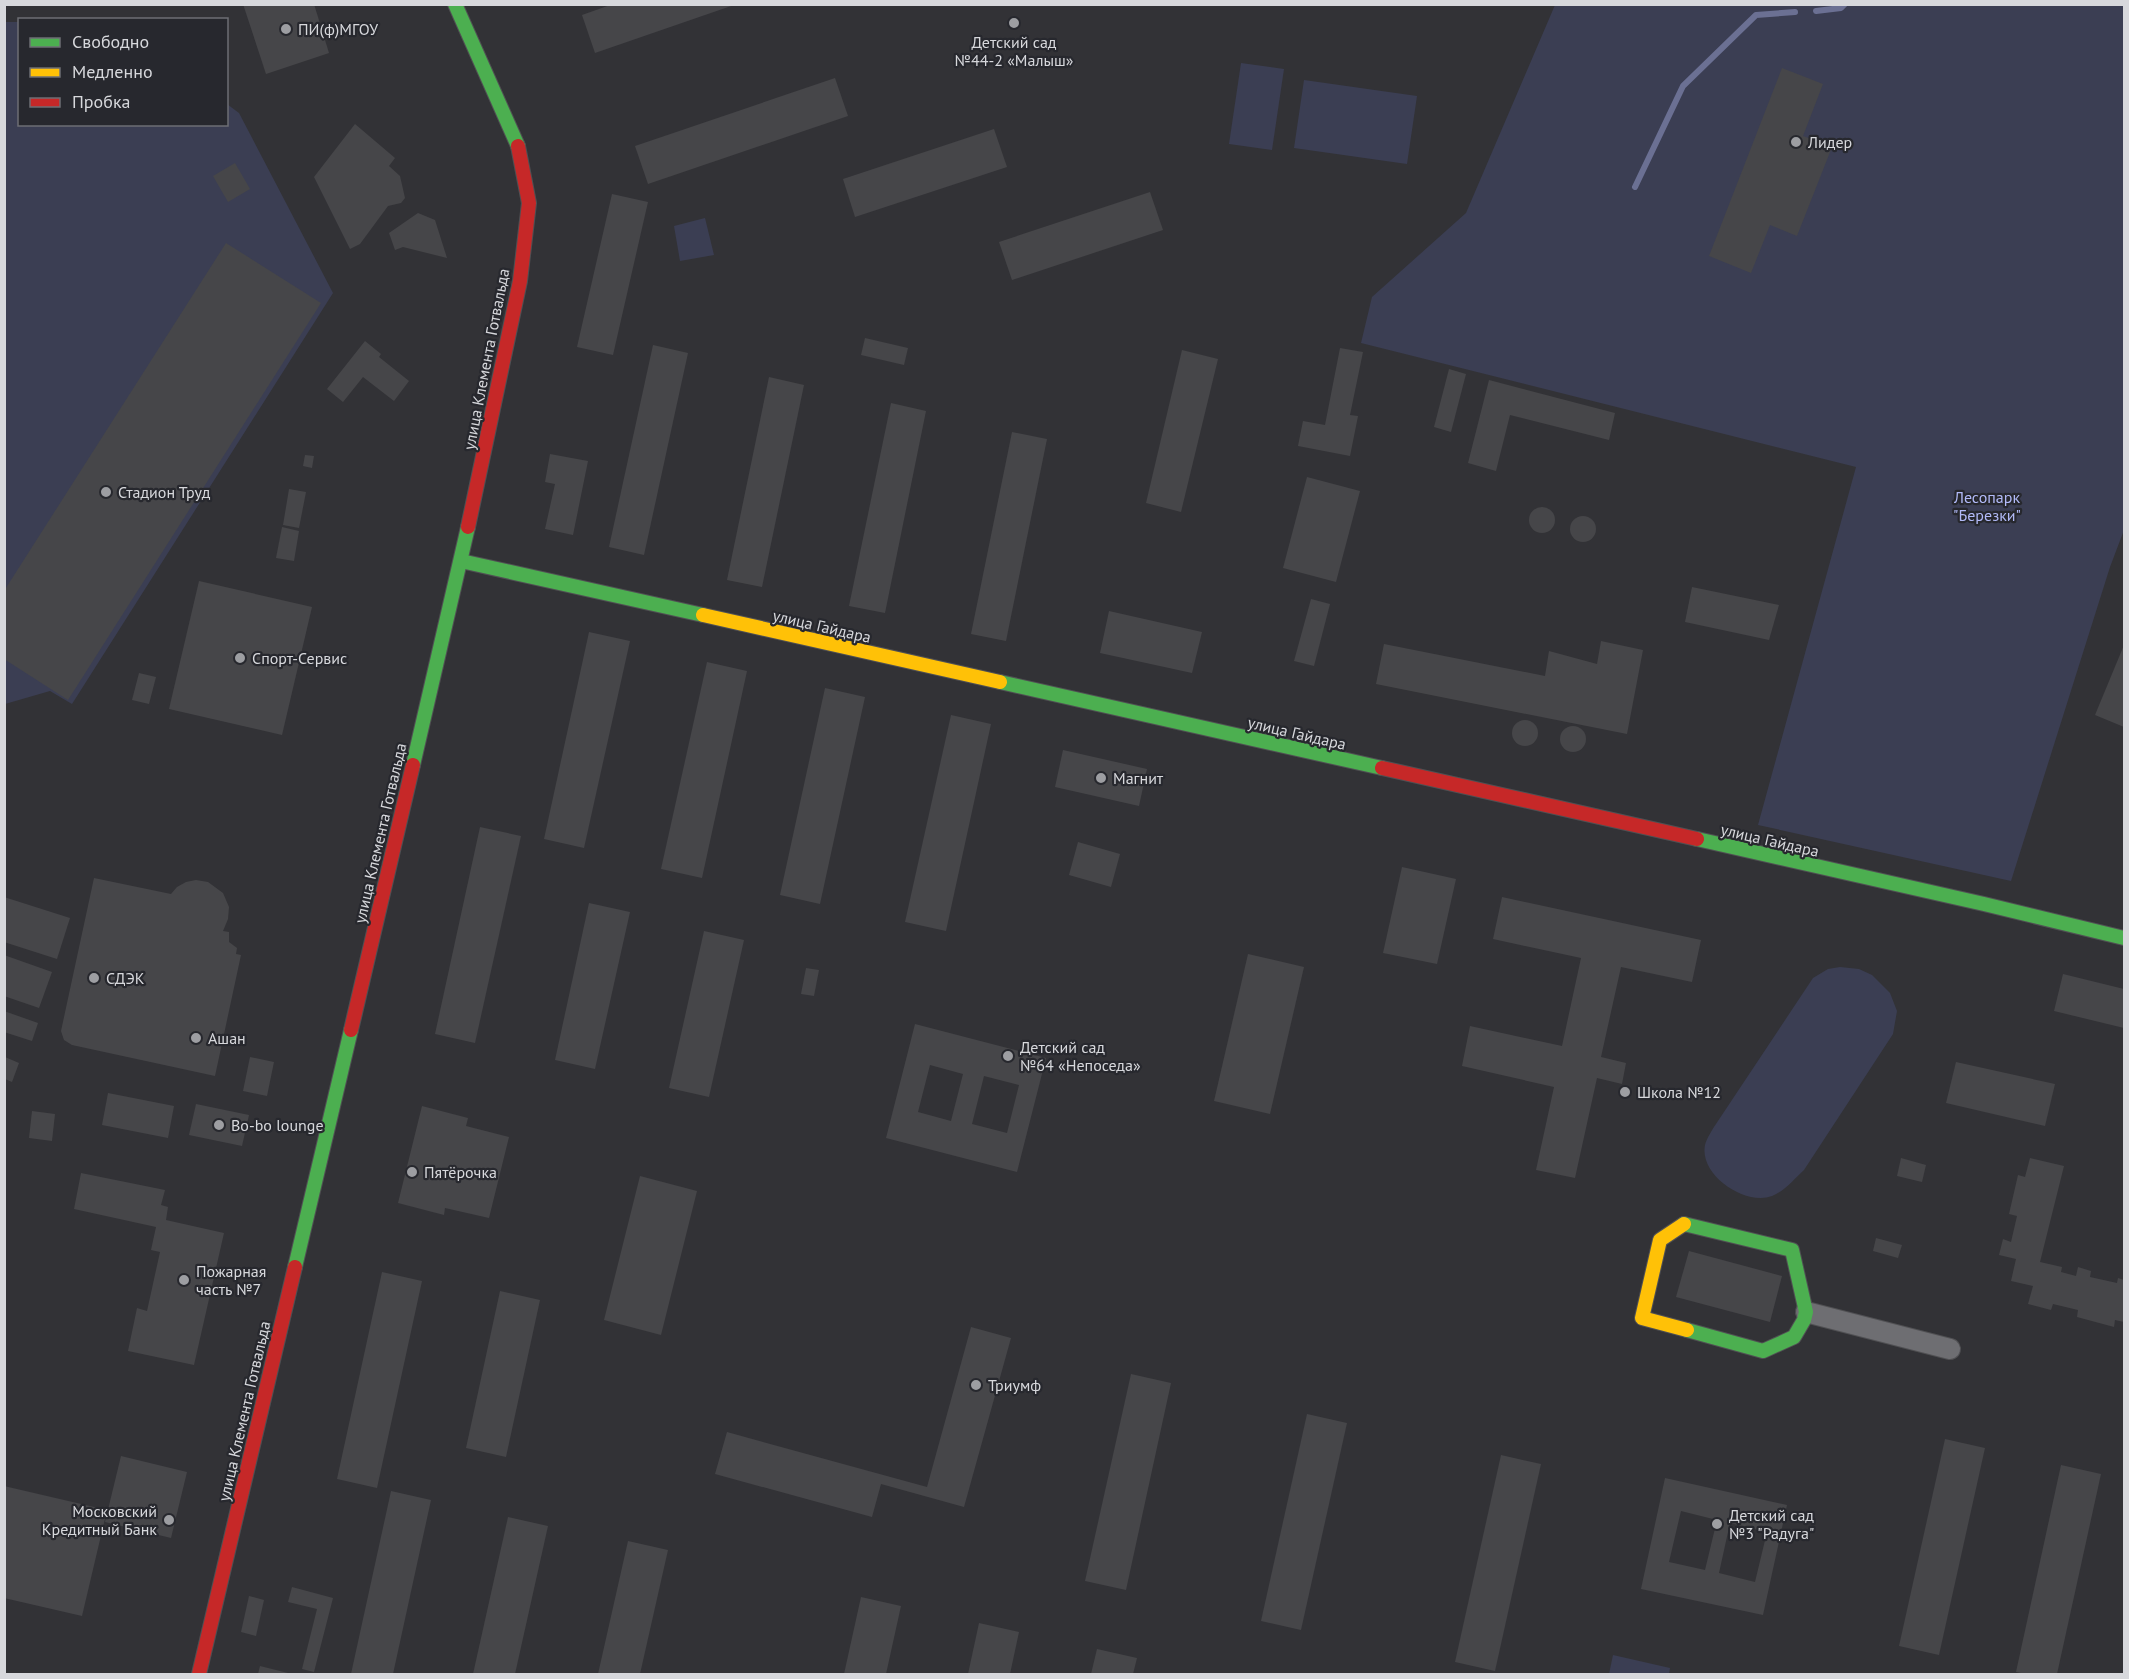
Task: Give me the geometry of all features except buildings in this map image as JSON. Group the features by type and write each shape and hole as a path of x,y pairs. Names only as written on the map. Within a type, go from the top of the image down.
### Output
{"street":[{"name":"улица Клемента Готвальда","path":"199,1674 461,561 520,281 529,203 518,146 455,4"},
{"name":"улица Гайдара","path":"461,561 1984,904 2124,938"},
{"path":"1684,1224 1792,1250 1806,1312 1794,1337 1763,1351 1642,1318 1660,1240 1684,1224"},
{"path":"1806,1312 1950,1349"}],"green space":[{"name":"Лесопарк \"Березки\"","path":"1555,5 2124,5 2124,530 2110,567 2011,881 1758,825 1856,467 1361,343 1372,297 1466,213"},
{"name":"Стадион Труд","path":"4,22 18,22 18,126 228,126 228,105 239,113 333,293 72,704 50,691 5,704"},
{"path":"1241,63 1284,69 1272,150 1229,144"},
{"path":"1304,80 1417,96 1407,164 1294,148"},
{"path":"705,218 714,255 680,261 674,226"},
{"path":"1840,967 1859,969 1872,975 1890,993 1897,1011 1893,1034 1804,1170 1785,1188 1772,1196 1761,1198 1737,1192 1726,1186 1709,1167 1705,1156 1707,1140 1714,1126 1813,978 1828,969"},
{"path":"1613,1655 1670,1668 1669,1674 1609,1674"}],"waterway":[{"path":"1816,11 1841,8 1845,4"},
{"path":"1635,187 1683,86 1756,15 1795,12"}],"traffic: fast":[{"path":"455,4 518,146"},
{"path":"413,765 468,527"},
{"path":"461,561 703,615"},
{"path":"1000,682 1382,768"},
{"path":"1697,839 2124,938"},
{"path":"295,1267 351,1030"},
{"path":"1684,1224 1792,1250 1806,1312 1794,1337 1763,1351 1687,1330"}],"traffic: slow":[{"path":"703,615 1000,682"},
{"path":"1684,1224 1660,1240 1642,1318 1687,1330"}],"traffic: jam":[{"path":"468,527 520,281 529,203 518,146"},
{"path":"351,1030 413,765"},
{"path":"1382,768 1697,839"},
{"path":"199,1674 295,1267"}],"place":[{"name":"Детский сад №44-2 «Малыш»","path":"1014,23"},
{"name":"ПИ(ф)МГОУ","path":"286,29"},
{"name":"Лидер","path":"1796,142"},
{"name":"Стадион Труд","path":"106,492"},
{"name":"Спорт-Сервис","path":"240,658"},
{"name":"Магнит","path":"1101,778"},
{"name":"СДЭК","path":"94,978"},
{"name":"Ашан","path":"196,1038"},
{"name":"Детский сад №64 «Непоседа»","path":"1008,1056"},
{"name":"Школа №12","path":"1625,1092"},
{"name":"Bo-bo lounge","path":"219,1125"},
{"name":"Пятёрочка","path":"412,1172"},
{"name":"Пожарная часть №7","path":"184,1280"},
{"name":"Триумф","path":"976,1385"},
{"name":"Московский Кредитный Банк","path":"169,1520"},
{"name":"Детский сад №3 \"Радуга\"","path":"1717,1524"}]}
